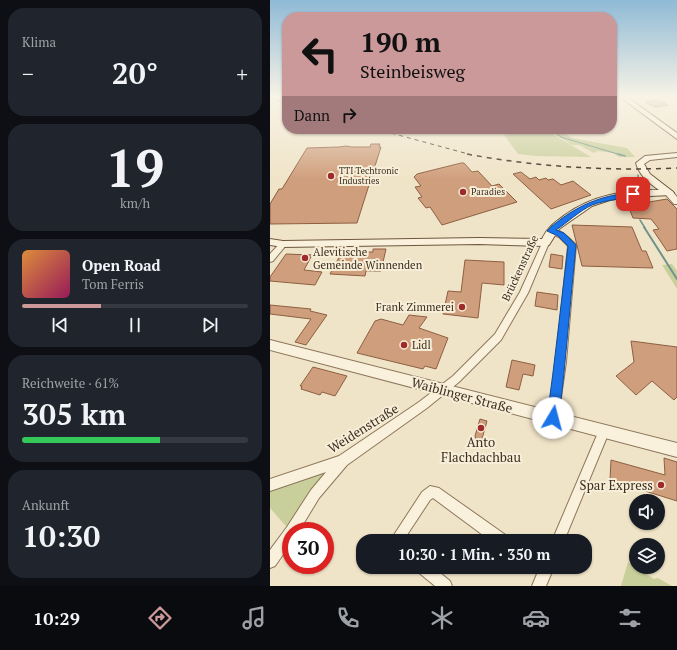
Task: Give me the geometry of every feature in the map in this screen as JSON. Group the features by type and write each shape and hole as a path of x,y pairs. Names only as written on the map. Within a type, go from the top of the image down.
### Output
{"main road":[{"path":"660,124 677,137"},
{"path":"673,193 644,172 640,163 648,158 677,155"},
{"name":"Brückenstraße","path":"545,243 551,231 579,210 590,204 618,196 673,193"},
{"path":"270,242 283,244 472,241 545,243"}],"street":[{"path":"673,193 677,202"},
{"path":"551,231 561,234 572,245 564,310 561,362 553,418"},
{"name":"Brückenstraße","path":"442,391 498,337 524,293 545,243"},
{"path":"270,259 283,244"},
{"name":"Waiblinger Straße","path":"270,345 442,391 677,450"},
{"name":"Weidenstraße","path":"270,485 342,461 389,430 442,391"},
{"path":"561,534 604,432"},
{"path":"298,522 315,494 342,461"},
{"path":"401,534 426,496 430,492 435,492 492,534"},
{"path":"270,561 282,545"},
{"path":"431,574 445,586"},
{"path":"539,586 542,574"}],"green space":[{"path":"552,134 591,157 536,156 518,154 504,135"},
{"path":"554,134 566,134 572,138 627,148 635,157 619,157 613,153 597,151 594,153 579,145 572,145"},
{"path":"672,264 677,271 677,289 662,265"},
{"path":"342,461 298,522 282,522 270,508 270,485"},
{"path":"628,562 629,574 646,574 654,579 658,578 672,586 621,586"}],"building":[{"name":"TTI Techtronic Industries","path":"371,144 380,144 379,147 381,147 357,223 270,224 270,204 279,189 282,189 307,148 346,146 370,147"},
{"name":"Paradies","path":"464,163 472,172 478,171 492,186 499,184 517,202 442,225 430,207 426,208 418,198 422,197 415,187 421,186 414,177 417,174"},
{"path":"521,172 530,179 536,177 539,180 546,178 548,180 553,179 561,185 573,181 591,195 551,209 513,174"},
{"path":"667,199 677,209 677,249 667,251 653,230 659,229 651,219 633,218 629,208 643,209 643,203"},
{"path":"572,225 632,227 642,251 646,251 653,268 582,266"},
{"path":"373,249 386,249 381,271 366,271 365,276 330,274 343,250 373,252"},
{"path":"286,254 312,255 304,270 322,272 315,285 270,281 270,277"},
{"path":"551,254 563,256 562,269 549,267"},
{"path":"465,260 504,262 504,285 482,283 478,318 443,314 448,291 461,292"},
{"path":"537,292 558,295 557,310 535,306"},
{"path":"270,305 311,309 310,311 327,315 306,345 295,342 311,319 270,314"},
{"name":"Lidl","path":"409,315 427,317 419,328 448,338 436,369 425,366 423,369 357,353 375,321 381,319 403,325"},
{"path":"631,341 677,347 677,397 674,400 652,381 636,395 616,376 634,362"},
{"path":"512,360 535,365 533,376 523,374 519,390 506,387"},
{"path":"313,367 347,376 335,396 322,392 320,395 301,389 302,386 300,386"},
{"name":"Anto Flachdachbau","path":"480,419 487,421 482,439 476,440 475,436"},
{"path":"664,458 677,462 677,501 665,497 665,494 655,494 610,480 611,460 665,475"}],"waterway":[{"path":"557,134 561,137 621,155"},
{"path":"618,154 625,156"},
{"path":"638,175 639,188"},
{"path":"638,208 639,198"},
{"path":"640,220 645,228"},
{"path":"644,227 677,279"}],"railway":[{"path":"394,134 470,154"},
{"path":"470,154 519,162 572,167 624,169 677,168"}],"place":[{"name":"TTI Techtronic Industries","path":"331,176"},
{"name":"Paradies","path":"463,192"},
{"name":"Alevitische Gemeinde Winnenden","path":"305,258"},
{"name":"Frank Zimmerei","path":"462,307"},
{"name":"Lidl","path":"404,345"},
{"name":"Anto Flachdachbau","path":"481,428"},
{"name":"Spar Express","path":"661,485"}],"route":[{"path":"553,418 561,362 564,310 572,245 561,234 551,231 579,210 590,204 618,196 633,194"}]}
